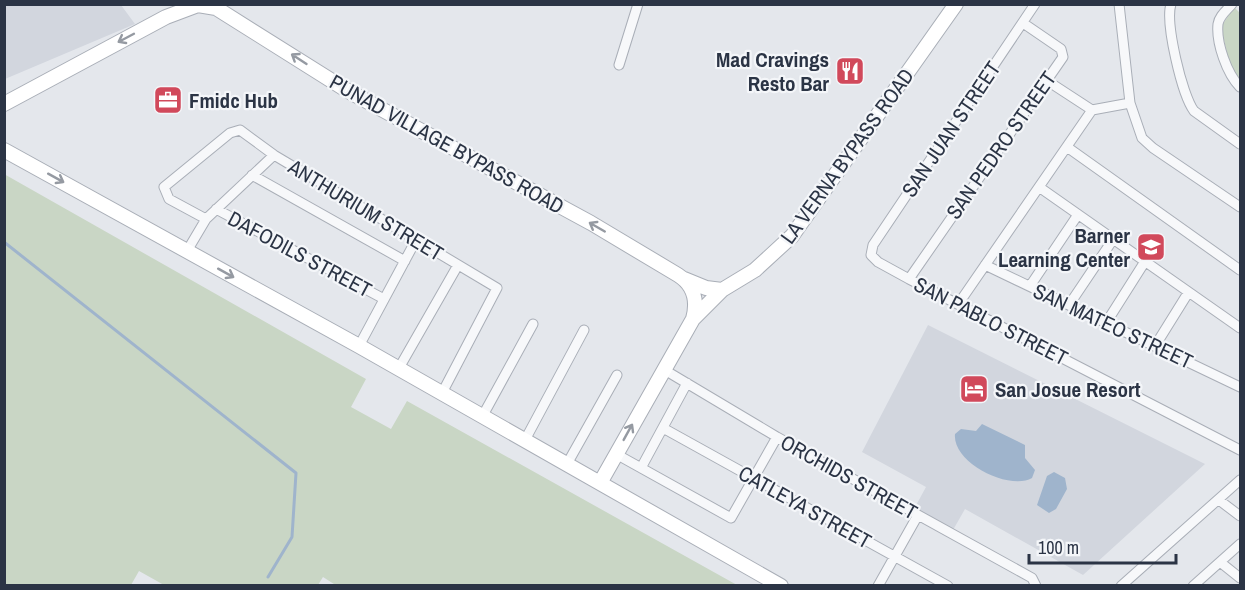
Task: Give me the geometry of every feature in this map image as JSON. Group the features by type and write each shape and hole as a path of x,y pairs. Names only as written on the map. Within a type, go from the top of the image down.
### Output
{"main road":[{"name":"LA VERNA BYPASS ROAD","path":"693,319 722,290 766,261 803,223 956,4"},
{"name":"PUNAD VILLAGE BYPASS ROAD","path":"4,104 180,11 198,5 216,8 348,92 591,223 684,279"},
{"path":"4,150 399,368 781,585"},
{"path":"684,279 706,288 722,290"},
{"path":"600,483 693,319 694,295 684,279"}],"street":[{"path":"619,65 638,4"},
{"name":"SAN JUAN STREET","path":"871,255 873,245 1035,4"},
{"path":"1119,4 1130,103 1142,138 1153,148 1240,207"},
{"path":"1171,4 1169,19 1180,80 1189,105 1240,144"},
{"path":"1240,8 1234,4 1220,20 1218,27 1227,70 1240,87"},
{"name":"SAN PEDRO STREET","path":"909,279 1063,57 1063,52 1023,22"},
{"path":"1046,80 1092,110 1130,103"},
{"path":"959,303 1092,110"},
{"name":"ANTHURIUM STREET","path":"206,219 170,200 164,187 237,130 274,155 497,288 442,393"},
{"path":"1066,147 1240,270"},
{"path":"187,251 206,219 274,155"},
{"path":"252,175 405,261"},
{"path":"1039,187 1112,241 1240,328"},
{"name":"DAFODILS STREET","path":"216,209 384,299"},
{"path":"1030,286 1077,216"},
{"path":"358,346 416,240"},
{"path":"1069,305 1112,241"},
{"name":"SAN PABLO STREET","path":"871,255 909,279 1240,450"},
{"path":"1106,322 1144,263"},
{"path":"399,368 458,265"},
{"name":"SAN MATEO STREET","path":"985,265 1240,387"},
{"path":"1155,346 1188,293"},
{"path":"482,417 533,324"},
{"path":"525,440 584,330"},
{"name":"ORCHIDS STREET","path":"663,369 777,437 1032,578 1036,584"},
{"path":"567,464 617,375"},
{"path":"641,468 687,383"},
{"name":"CATLEYA STREET","path":"663,428 948,585"},
{"path":"616,454 730,518 777,437"},
{"path":"1121,585 1219,501 1240,480"},
{"path":"1219,501 1240,516"},
{"path":"878,585 918,514"},
{"path":"1192,585 1240,544"},
{"path":"1220,562 1240,578"}],"shaded area":[{"path":"5,4 121,5 135,24 5,79"},
{"name":"San Josue Resort","path":"928,325 1205,464 1083,575 965,509 953,530 914,509 926,487 862,452"}],"green space":[{"path":"1234,7 1240,13 1240,82 1229,62 1221,27"},
{"path":"4,174 366,379 351,407 391,429 407,401 737,585 337,586 323,577 318,585 164,585 139,571 131,585 5,585"}],"water":[{"path":"982,424 1025,445 1025,458 1035,470 1032,478 1010,481 997,477 984,472 963,455 957,445 955,434 961,429 976,431"},
{"path":"1054,472 1065,478 1067,489 1056,509 1049,513 1037,505 1047,476"}],"waterway":[{"path":"4,242 296,473 292,537 268,577"}],"place":[{"name":"Mad Cravings Resto Bar","path":"850,71"},
{"name":"Fmidc Hub","path":"168,100"},
{"name":"Barner Learning Center","path":"1151,247"},
{"name":"San Josue Resort","path":"974,389"}]}
